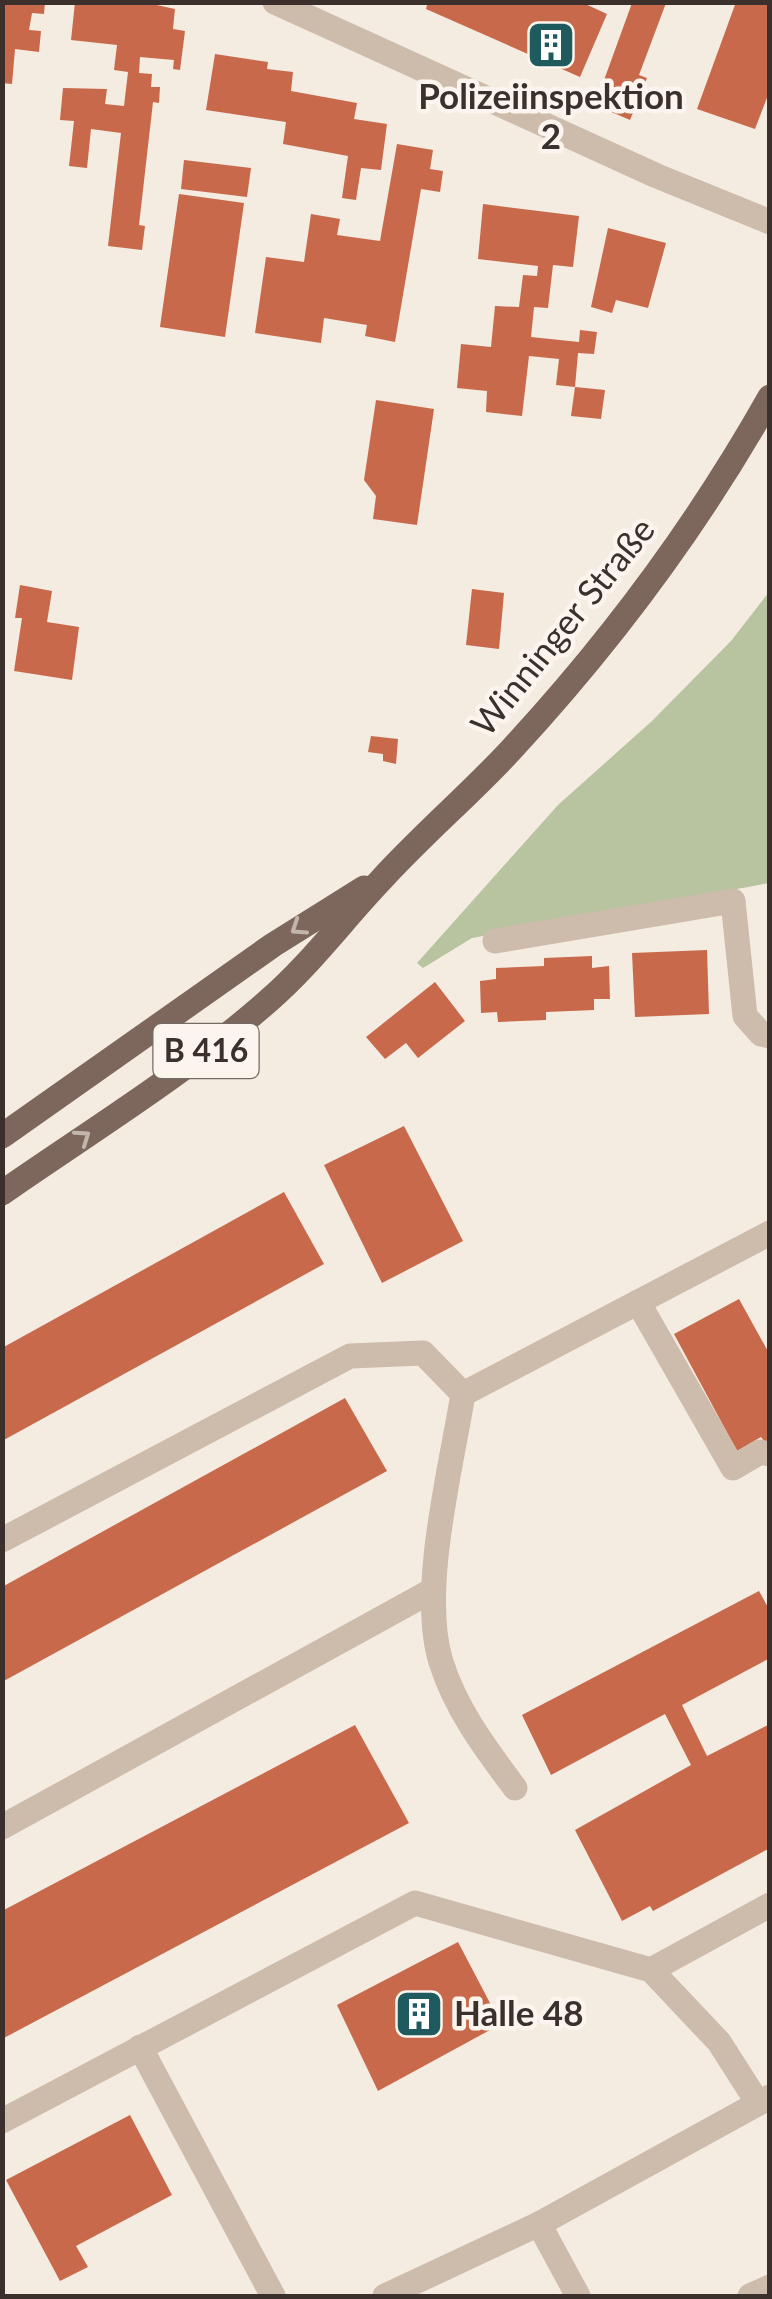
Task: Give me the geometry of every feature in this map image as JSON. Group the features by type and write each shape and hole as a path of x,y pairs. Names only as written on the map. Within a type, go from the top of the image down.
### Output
{"main road":[{"name":"Winninger Straße","path":"2,1193 205,1052 268,1002 320,951 382,878 461,803 598,648 698,514 770,397"},
{"name":"Winninger Straße","path":"2,1136 273,945 382,878"}],"street":[{"path":"275,2 657,176 768,221"},
{"path":"495,940 733,902 745,1016 760,1034 770,1036"},
{"path":"463,1394 770,1233"},
{"path":"638,1302 733,1468 760,1452 770,1454"},
{"path":"2,1540 350,1356 423,1353 463,1394"},
{"path":"463,1394 433,1590 440,1660 468,1723 515,1788"},
{"path":"2,1828 433,1590"},
{"path":"2,2121 415,1902 651,1970 719,2042 764,2100 539,2224 385,2296"},
{"path":"651,1970 770,1904"},
{"path":"140,2046 273,2296"},
{"path":"539,2224 578,2296"},
{"path":"750,2296 770,2287"}],"green space":[{"path":"769,592 769,883 472,938 423,968 417,963 558,805 652,721 731,641"}],"building":[{"path":"2,2 45,2 44,14 32,13 29,30 41,31 39,52 15,49 12,84 2,83"},
{"path":"75,2 143,2 175,9 173,29 185,31 180,70 173,69 174,60 140,57 139,73 152,74 151,87 160,87 159,103 153,102 139,225 145,226 142,250 108,246 121,133 91,129 87,168 69,166 74,121 60,120 63,88 107,89 105,104 124,106 128,72 114,70 117,45 71,40"},
{"name":"Polizeiinspektion 2","path":"428,2 581,2 607,14 580,77 426,9"},
{"path":"736,2 770,2 770,90 755,129 697,109"},
{"path":"632,3 666,3 639,75 647,78 630,120 595,105"},
{"path":"215,54 268,62 267,69 293,72 291,91 357,103 354,119 387,124 381,170 361,168 356,200 342,198 348,156 283,144 286,122 206,110"},
{"path":"397,144 433,150 430,169 443,171 440,192 421,189 395,342 365,336 367,325 324,318 321,343 255,333 266,257 304,262 311,214 340,219 337,235 380,241"},
{"path":"184,160 251,168 247,197 181,189"},
{"path":"179,194 244,203 225,337 160,327"},
{"path":"483,204 579,216 573,267 553,265 548,308 534,307 531,337 579,342 580,330 597,332 594,354 578,353 575,387 556,385 559,359 529,356 522,416 486,412 487,391 457,388 461,344 491,347 495,306 519,307 523,275 537,276 538,266 478,259"},
{"path":"608,228 666,243 648,308 616,300 612,313 591,307"},
{"path":"575,387 605,390 601,419 571,416"},
{"path":"376,400 434,409 417,525 373,519 376,496 364,480"},
{"path":"20,585 52,591 47,622 79,627 72,680 14,671 22,618 15,618"},
{"path":"472,589 504,593 499,649 466,645"},
{"path":"371,736 398,739 396,764 383,761 383,754 368,752"},
{"path":"707,950 709,1014 635,1017 632,953"},
{"path":"592,956 592,968 609,966 610,999 594,999 594,1010 546,1012 546,1020 498,1022 497,1012 481,1013 480,981 496,979 496,968 544,966 544,958"},
{"path":"435,982 465,1021 418,1058 406,1043 385,1059 366,1037"},
{"path":"404,1126 463,1241 382,1283 324,1165"},
{"path":"284,1192 324,1264 2,1441 2,1348"},
{"path":"739,1299 770,1355 770,1449 761,1437 737,1451 674,1334"},
{"path":"345,1398 387,1471 2,1682 2,1587"},
{"path":"759,1591 770,1611 770,1658 682,1705 707,1756 770,1724 770,1848 653,1911 650,1906 622,1921 575,1830 691,1765 665,1714 551,1775 522,1715"},
{"path":"355,1725 409,1823 2,2039 2,1911"},
{"name":"Halle 48","path":"458,1942 501,2024 378,2091 337,2005"},
{"path":"130,2115 172,2195 76,2246 88,2267 60,2281 6,2180"}],"place":[{"name":"Polizeiinspektion 2","path":"551,45"},
{"name":"Halle 48","path":"419,2014"}]}
